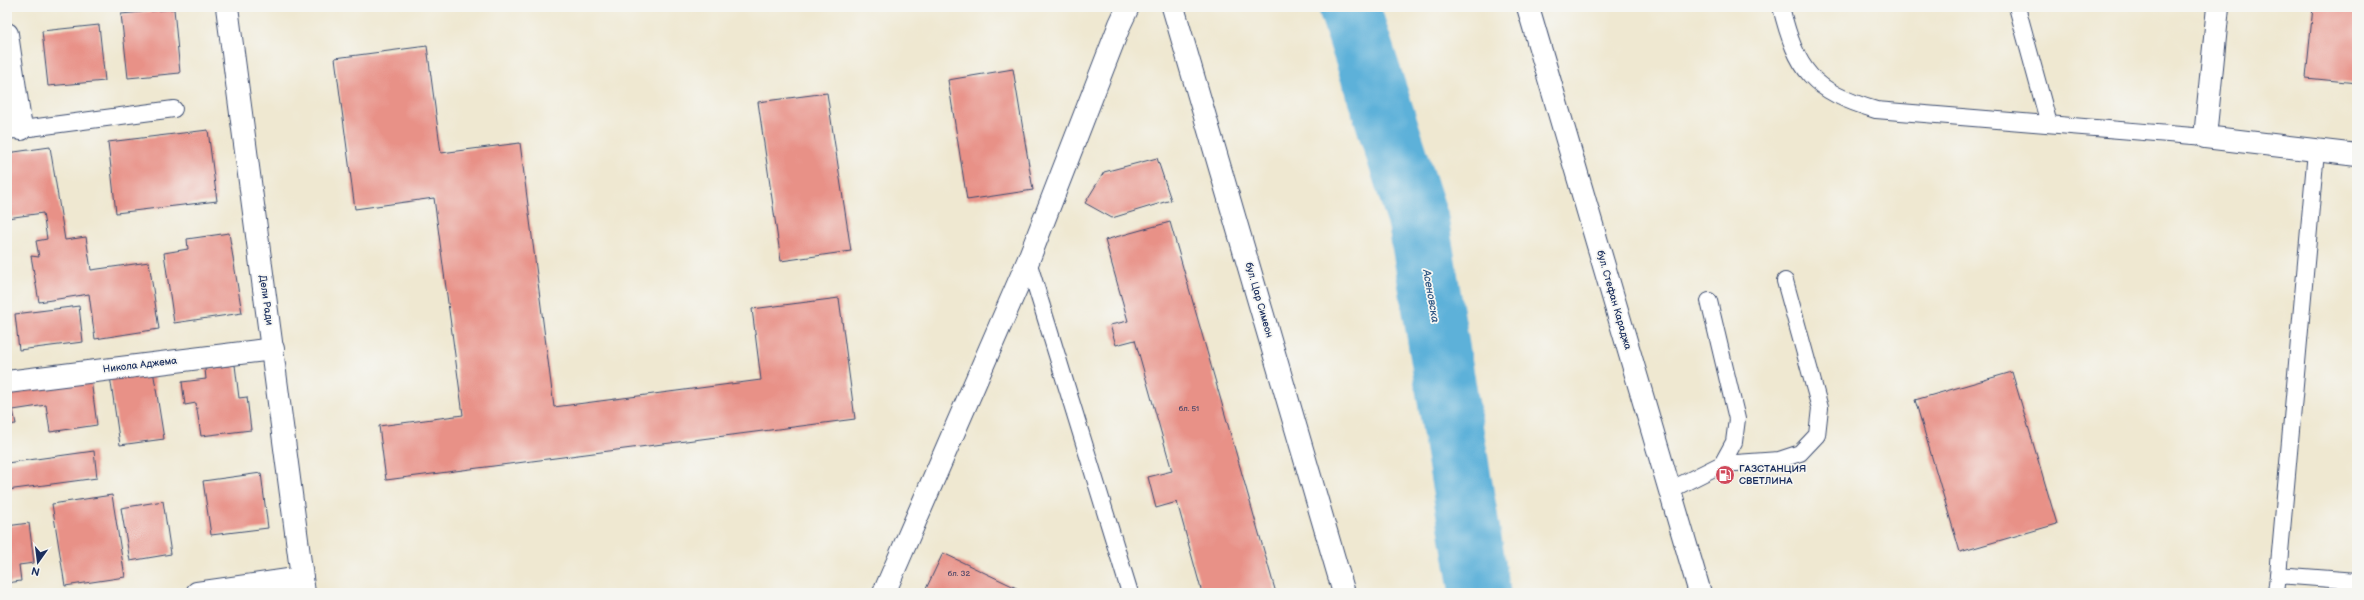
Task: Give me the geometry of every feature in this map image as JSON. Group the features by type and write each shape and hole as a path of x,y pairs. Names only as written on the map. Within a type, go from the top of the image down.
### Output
{"street":[{"name":"Дели Ради","path":"227,7 303,585"},
{"path":"884,593 1028,261 1120,24 1128,7"},
{"name":"бул. Цар Симеон","path":"1173,7 1344,593"},
{"name":"бул. Стефан Караджа","path":"1528,7 1700,593"},
{"path":"2218,7 2205,137 2357,155"},
{"path":"7,34 14,130"},
{"name":"Никола Аджема","path":"7,382 272,349"},
{"path":"197,593 303,585"}],"lane":[{"path":"1781,7 1787,33 1800,61 1819,85 1846,101 1876,110 2205,137"},
{"path":"2017,7 2049,124"},
{"path":"14,130 174,109"},
{"path":"2276,593 2316,151"},
{"path":"1028,261 1130,593"},
{"path":"1670,490 1722,464 1779,460 1800,453 1817,435 1820,408 1785,281"},
{"path":"1708,301 1737,419 1734,442 1722,464"},
{"path":"2278,575 2357,580"}],"building":[{"path":"2313,7 2357,7 2357,83 2306,78"},
{"path":"174,9 180,73 128,78 121,14"},
{"path":"99,25 105,81 48,86 42,31"},
{"path":"427,46 441,153 520,143 554,407 761,380 752,309 839,298 855,419 386,480 379,426 463,415 434,198 355,209 335,58"},
{"path":"1013,69 1033,190 967,200 948,80"},
{"path":"827,93 851,251 781,261 758,102"},
{"path":"208,130 217,201 116,213 108,142"},
{"path":"50,147 65,240 86,237 91,270 149,262 159,329 95,339 89,294 39,302 31,256 39,257 36,241 47,239 43,213 7,218 7,153"},
{"path":"1157,158 1171,200 1112,218 1085,203 1104,172"},
{"path":"1170,222 1276,593 1202,593 1177,502 1156,508 1148,477 1172,471 1135,340 1116,345 1110,325 1128,321 1105,240"},
{"path":"229,233 242,313 174,323 164,253 188,249 187,239"},
{"path":"79,306 83,342 19,350 15,314"},
{"path":"235,365 239,398 247,397 251,430 201,436 196,403 185,405 182,382 206,379 205,369"},
{"path":"153,370 164,439 120,445 110,376"},
{"path":"2012,372 2057,524 1960,552 1915,400"},
{"path":"91,380 97,425 50,432 46,405 13,410 16,424 7,425 7,387"},
{"path":"94,451 97,478 7,490 7,463"},
{"path":"261,473 268,528 211,535 203,481"},
{"path":"112,495 125,577 65,586 52,504"},
{"path":"163,501 171,554 130,561 121,508"},
{"path":"29,523 34,563 19,565 21,581 7,583 7,526"},
{"path":"943,553 1027,593 924,593"}],"waterway":[{"name":"Асеновска","path":"1349,7 1418,220 1480,593"}],"place":[{"name":"ГАЗСТАНЦИЯ СВЕТЛИНА","path":"1725,475"}]}
